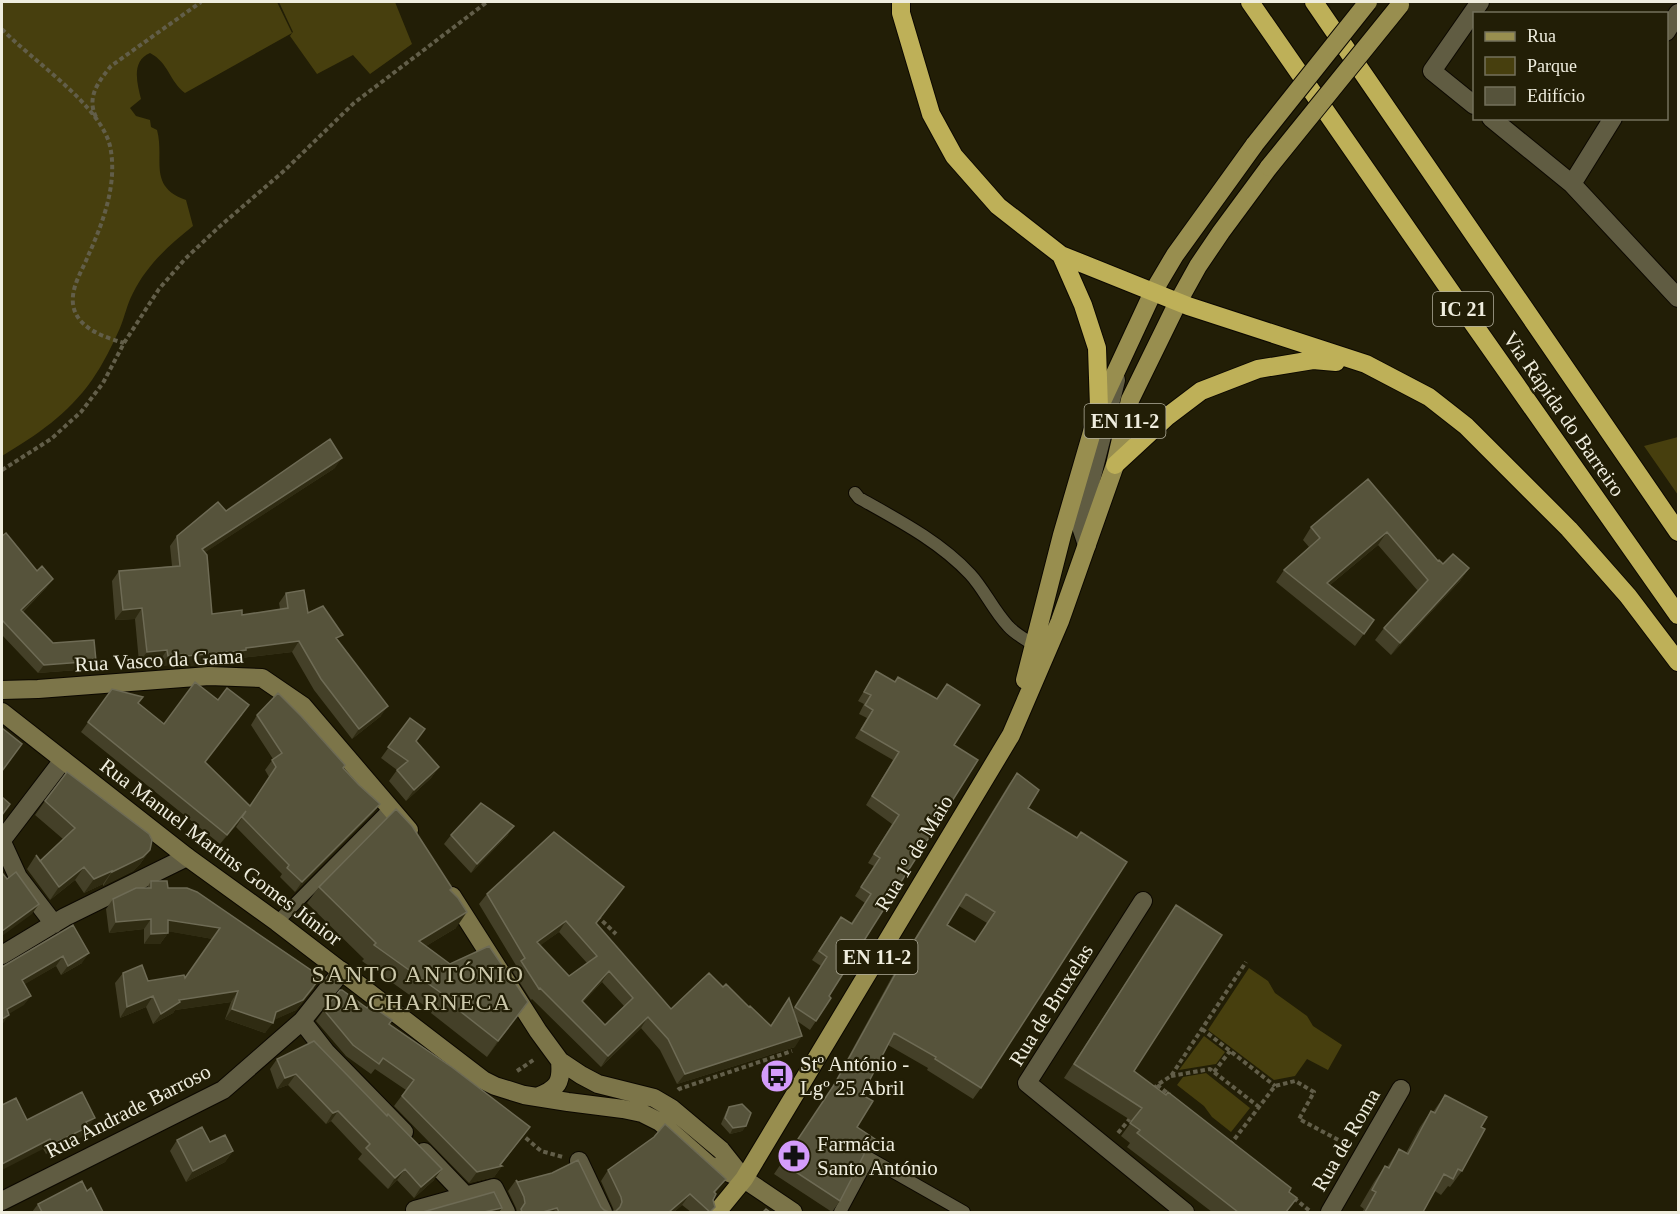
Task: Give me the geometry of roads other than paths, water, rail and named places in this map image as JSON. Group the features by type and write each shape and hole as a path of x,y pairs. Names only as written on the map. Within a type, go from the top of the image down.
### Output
{"highway":[{"path":"900,2 901,13 931,114 954,156 998,206 1061,255 1178,302 1366,364 1430,397 1466,426 1569,529 1628,596 1678,662"},
{"name":"Via Rápida do Barreiro","path":"1250,2 1678,615"},
{"name":"Via Rápida do Barreiro","path":"1314,2 1678,532"},
{"path":"1061,255 1083,305 1097,348 1099,408"},
{"path":"1115,465 1168,416 1201,391 1258,369 1280,365 1313,360 1366,364"}],"main road":[{"name":"EN 11-2","path":"1011,735 1062,535 1099,408 1153,292 1176,255 1255,144 1368,2"},
{"name":"EN 11-2","path":"1011,735 1060,621 1087,545 1115,465 1130,400 1178,302 1198,266 1269,167 1402,3"},
{"name":"Rua 1º de Maio","path":"744,1179 1011,735"},
{"name":"EN 11-2","path":"717,1212 744,1179"}],"street":[{"path":"1473,12 1432,71 1473,104"},
{"path":"1668,29 1678,13"},
{"path":"1493,120 1572,184 1678,298"},
{"path":"1572,184 1612,120"},
{"path":"1087,545 1080,524 1119,366"},
{"name":"Rua Vasco da Gama","path":"2,690 209,676 262,678 303,706 404,822 416,841"},
{"name":"Rua Manuel Martins Gomes Júnior","path":"2,712 186,857 277,922 472,1072 495,1086 524,1095 642,1113 660,1122 708,1165 744,1179"},
{"path":"54,924 18,877 2,841 63,760"},
{"path":"2,955 54,924 186,857"},
{"path":"442,880 538,1031 560,1061 598,1084 654,1098 671,1108 721,1150 744,1179 793,1212"},
{"name":"Rua de Bruxelas","path":"1143,901 1027,1083 1185,1212"},
{"name":"Rua Andrade Barroso","path":"2,1200 223,1090 302,1021 342,971"},
{"path":"302,1021 326,1052 466,1196"},
{"path":"537,1097 547,1094 559,1082 560,1061"},
{"name":"Rua de Roma","path":"1330,1212 1401,1089"},
{"path":"579,1161 603,1212"},
{"path":"415,1210 494,1188 506,1212"}],"lane":[{"path":"855,493 859,498 932,541 956,560 972,576 1008,626 1018,636 1034,645"},
{"path":"277,922 391,807"},
{"path":"840,1212 869,1158 964,1212"}],"place":[{"name":"Stº António - Lgº 25 Abril","path":"777,1076"},
{"name":"Farmácia Santo António","path":"794,1156"}],"district":[{"name":"SANTO ANTÓNIO DA CHARNECA","path":"418,988"}]}
